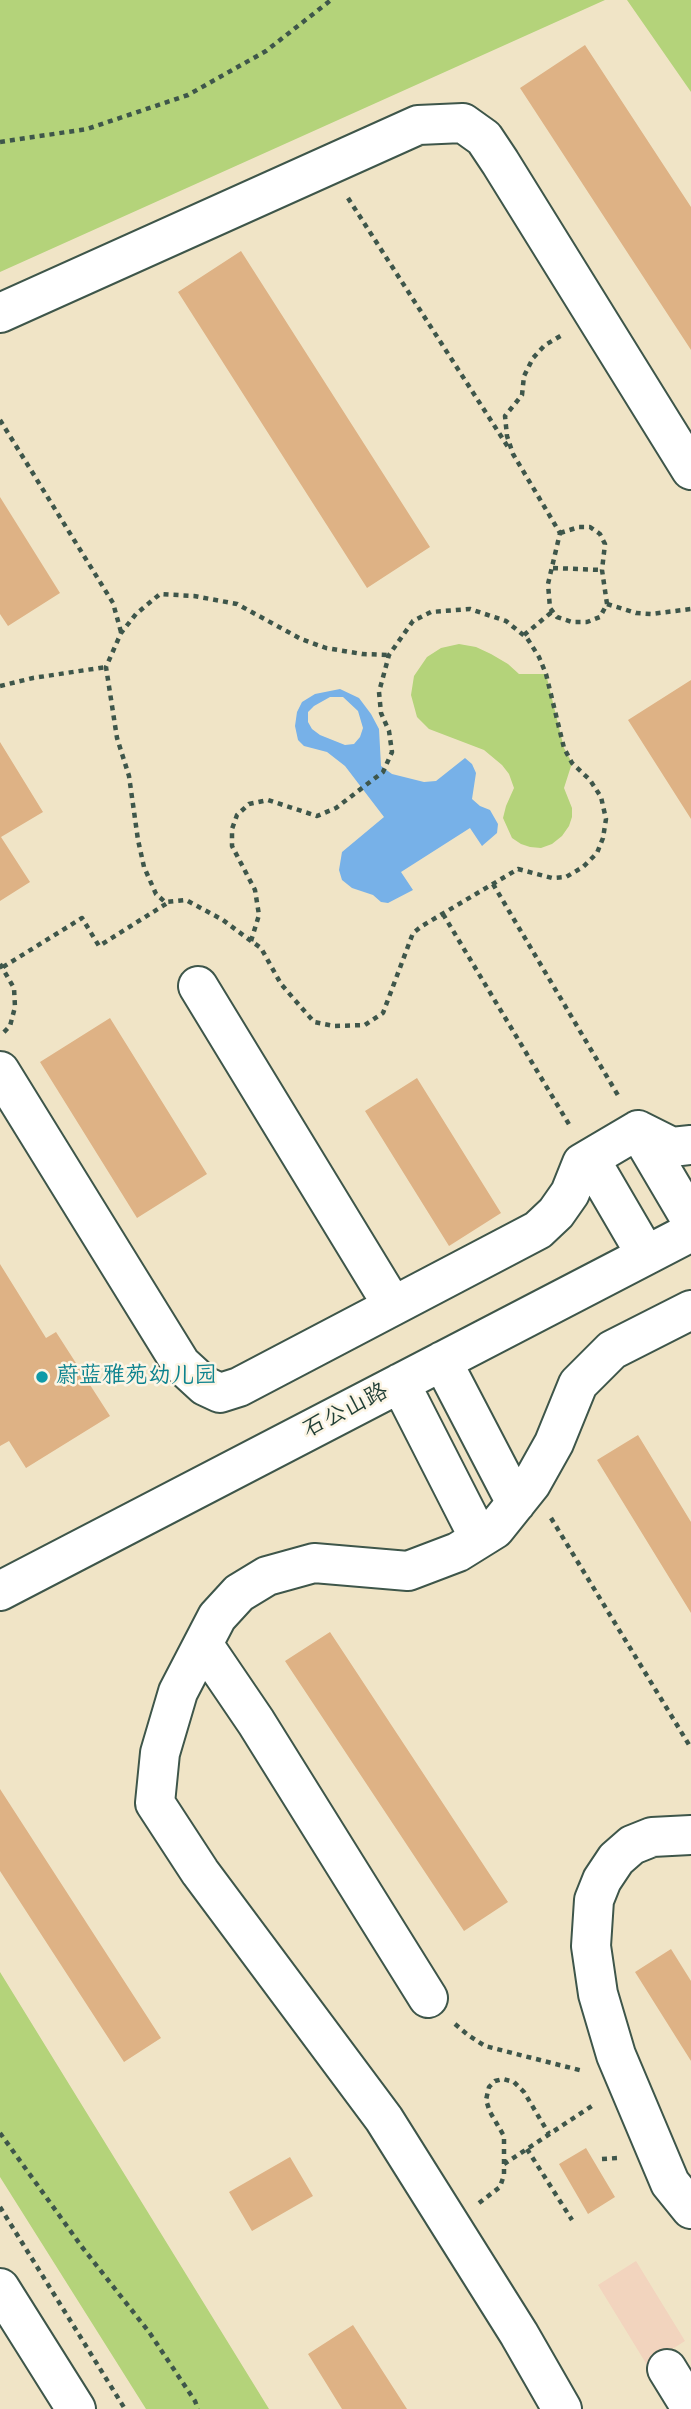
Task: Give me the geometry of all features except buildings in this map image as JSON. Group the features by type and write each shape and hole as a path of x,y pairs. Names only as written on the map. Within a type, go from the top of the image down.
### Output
{"street":[{"path":"0,313 418,125 463,123 484,138 500,162 691,470"},
{"path":"198,986 393,1306"},
{"path":"0,1071 181,1364 205,1386 220,1393 239,1387 538,1230 556,1213 570,1194 582,1163 638,1130"},
{"path":"638,1130 672,1147 691,1145"},
{"path":"638,1130 691,1220"},
{"path":"590,1159 646,1255"},
{"name":"石公山路","path":"0,1591 691,1232"},
{"path":"562,2409 519,2334 384,2119 200,1872 155,1802 160,1753 178,1692 217,1617 239,1593 267,1576 314,1563 408,1571 458,1552 495,1529 523,1494 554,1443 578,1384 612,1350 691,1310"},
{"path":"442,1362 523,1494"},
{"path":"400,1383 480,1538"},
{"path":"203,1644 256,1722 428,1998"},
{"path":"691,1835 652,1837 632,1846 616,1859 602,1880 594,1900 591,1946 598,1994 616,2055 670,2183 691,2209"},
{"path":"0,2288 76,2409"},
{"path":"667,2369 691,2408"}],"path":[{"path":"0,142 87,129 188,95 266,51 331,0"},
{"path":"327,166 513,454 560,533 548,584 550,608 557,617 572,622 587,622 600,617 607,604 602,570 605,544 600,534 590,527 579,527 560,533"},
{"path":"513,454 507,436 505,416 522,395 524,376 533,358 545,345 595,315"},
{"path":"0,420 113,603 121,633"},
{"path":"553,568 602,570"},
{"path":"251,941 259,915 256,890 232,846 232,829 237,815 249,804 268,800 317,816 336,808 383,772 392,752 389,731 381,713 379,692 389,655 413,621 431,612 470,609 506,621 524,635 539,657 546,674 564,748 572,763 590,780 601,797 606,819 597,853 583,867 566,877 552,878 519,869 413,933 383,1013 365,1025 334,1026 314,1022 281,984 261,948 251,941 223,920 186,900 165,902 156,894 144,867 129,776 117,738 106,667 121,633 136,614 160,594 194,596 237,604 301,639 326,648 389,655"},
{"path":"607,604 636,613 651,614 691,609"},
{"path":"524,635 553,611"},
{"path":"0,686 106,667"},
{"path":"493,884 638,1130"},
{"path":"0,1036 10,1026 15,1007 14,988 2,966 82,918 99,946 170,902"},
{"path":"443,914 590,1159"},
{"path":"523,1494 691,1748"},
{"path":"428,1998 468,2035 485,2046 628,2082"},
{"path":"449,2223 491,2196 500,2187 504,2175 504,2137 486,2100 489,2087 495,2081 503,2079 514,2082 524,2092 548,2134"},
{"path":"504,2164 628,2082"},
{"path":"0,2133 82,2247 149,2332 198,2409"},
{"path":"527,2149 572,2220"},
{"path":"0,2207 125,2409"}],"shaded area":[{"path":"636,2261 685,2341 647,2365 598,2285"}],"green space":[{"path":"0,0 605,0 0,272"},
{"path":"627,0 691,0 691,92"},
{"path":"459,644 476,647 491,654 519,674 546,674 564,748 572,763 564,788 572,808 572,817 562,836 552,844 541,848 530,847 512,838 503,818 514,788 502,765 484,750 429,729 417,717 411,695 414,676 427,657 441,648"},
{"path":"0,1972 269,2409 146,2409 0,2177"}],"water":[{"path":"340,689 359,698 379,729 381,766 392,774 424,782 436,781 465,758 476,773 472,799 490,810 498,824 497,833 482,846 470,828 401,872 413,890 388,903 352,888 342,880 339,870 342,852 384,817 345,766 327,752 304,746 298,740 295,726 297,712 302,702 315,694","holes":["330,697 343,697 358,711 363,728 354,744 345,745 320,735 308,722 308,712 314,706"]}],"place":[{"name":"蔚蓝雅苑幼儿园","path":"42,1377"}]}
